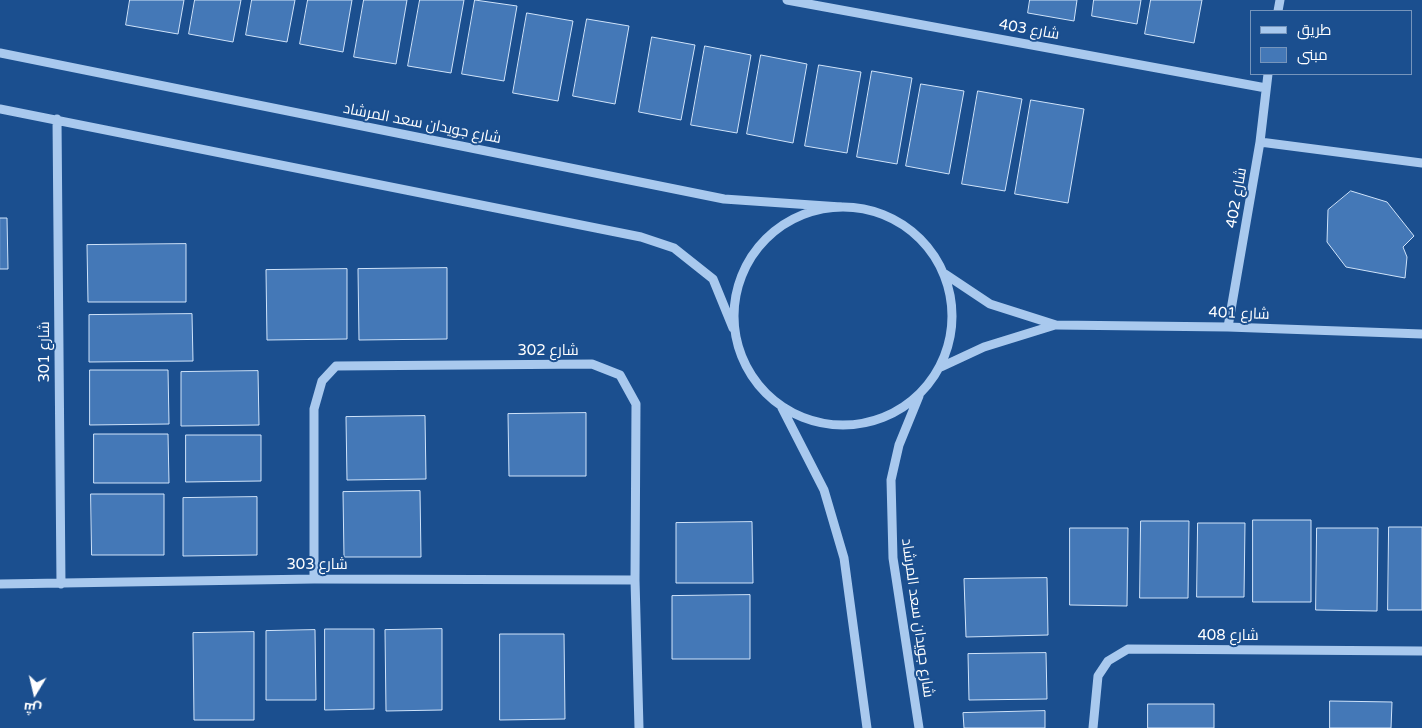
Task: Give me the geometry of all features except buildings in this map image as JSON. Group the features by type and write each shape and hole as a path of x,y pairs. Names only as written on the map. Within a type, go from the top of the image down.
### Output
{"street":[{"name":"شارع 403","path":"787,0 1266,88"},
{"name":"شارع جويدان سعد المرشاد","path":"0,53 724,199 841,206"},
{"name":"شارع 402","path":"1228,327 1260,142 1268,75"},
{"path":"0,109 58,119 641,237 674,248 713,280 733,328 741,360 758,387 782,408 816,423 853,426 889,416 919,396 941,367 951,337 953,305 945,274 928,246 903,224 873,211 841,206 808,212 782,225 760,244 743,269 734,297 733,328"},
{"name":"شارع 301","path":"58,119 61,584"},
{"path":"1260,142 1422,163"},
{"name":"شارع 401","path":"945,274 990,304 1056,325 1228,327 1422,334"},
{"name":"شارع 401","path":"941,367 984,347 1056,325"},
{"name":"شارع 302","path":"314,579 314,409 322,381 336,366 592,364 620,375 636,404 635,580 639,728"},
{"name":"شارع جويدان سعد المرشاد","path":"919,396 899,445 891,480 893,558 919,728"},
{"path":"782,408 824,490 844,558 868,728"},
{"name":"شارع 303","path":"0,584 314,579 635,580"},
{"name":"شارع 408","path":"1093,728 1098,676 1108,661 1128,649 1422,651"}]}
